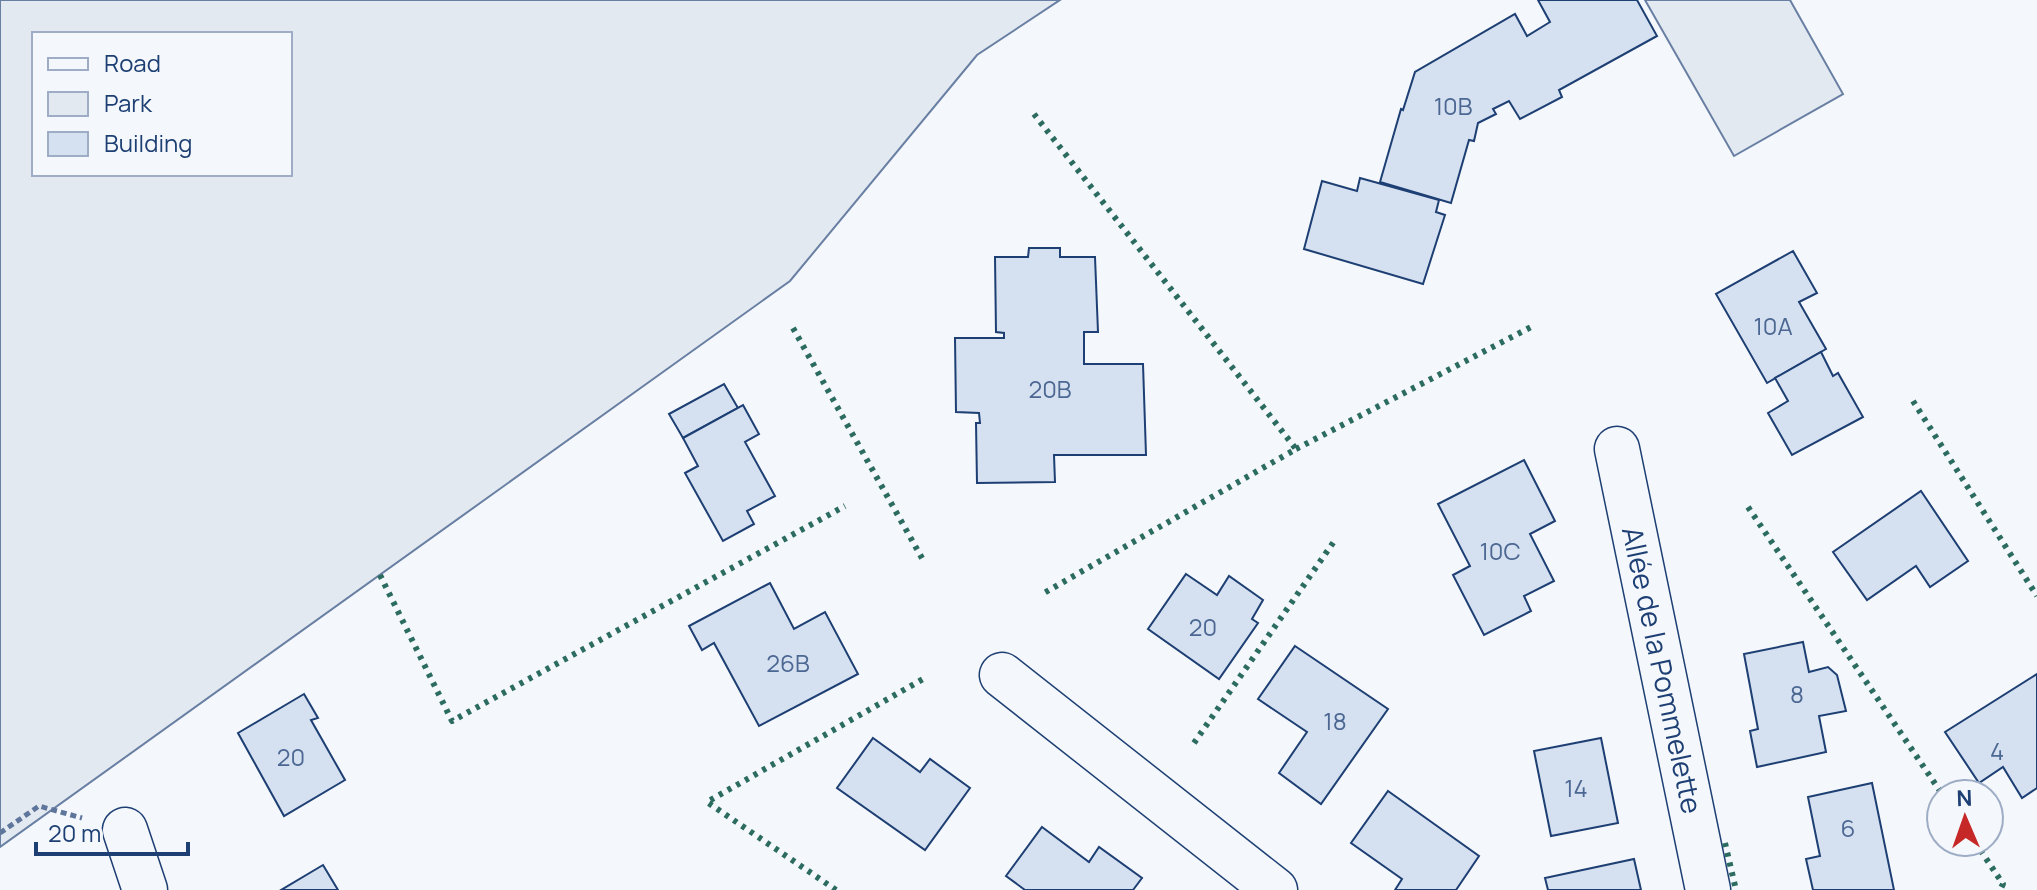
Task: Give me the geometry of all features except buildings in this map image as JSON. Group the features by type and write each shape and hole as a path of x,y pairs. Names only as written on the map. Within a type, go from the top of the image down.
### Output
{"street":[{"name":"Allée de la Pommelette","path":"1617,449 1708,890"},
{"path":"1002,675 1275,890"},
{"path":"125,830 145,890"}],"path":[{"path":"0,833 39,806 125,830"}],"green space":[{"path":"0,0 1060,0 977,55 790,281 0,847"},
{"path":"1645,0 1790,0 1843,94 1734,156"}],"hedge":[{"path":"1034,114 1296,449 1044,593"},
{"path":"1296,449 1533,326"},
{"path":"793,328 923,560"},
{"path":"1913,401 2037,596"},
{"path":"380,575 452,721 845,506"},
{"path":"1748,507 1931,778"},
{"path":"1194,743 1335,540"},
{"path":"836,890 707,802 923,679"},
{"path":"1725,843 1736,890"},
{"path":"1986,858 2003,884 2000,890"}]}
